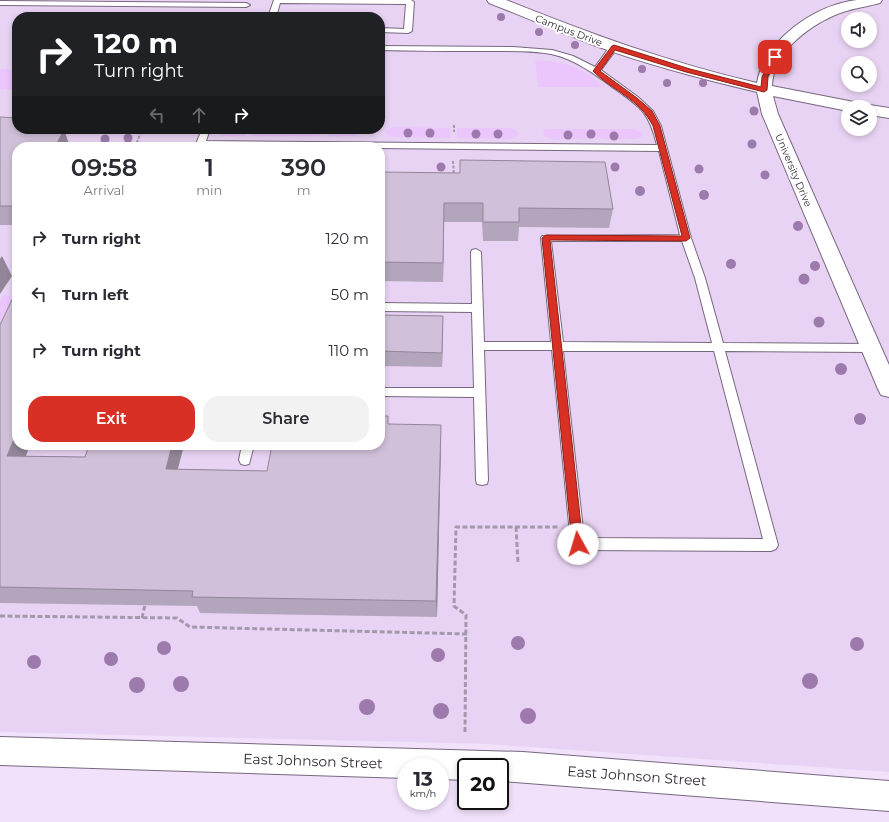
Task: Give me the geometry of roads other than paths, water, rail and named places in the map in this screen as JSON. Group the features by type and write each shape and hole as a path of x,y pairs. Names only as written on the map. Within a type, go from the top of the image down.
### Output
{"street":[{"name":"Campus Drive","path":"494,0 614,47 688,70 764,90 841,105"},
{"name":"University Drive","path":"875,0 844,8 822,16 799,30 786,42 775,57 765,77 764,90 770,114 889,389"},
{"path":"877,111 889,112"},
{"name":"East Johnson Street","path":"0,751 523,767 889,796"}],"lane":[{"path":"274,12 277,1 410,2 408,30 385,30"},
{"path":"0,3 246,5"},
{"path":"596,71 614,47"},
{"path":"385,48 513,49 552,52 570,58 596,71 635,99 650,113 657,126 686,238 700,278 770,545 578,544 546,238 686,238"},
{"path":"385,146 662,148"},
{"path":"476,252 482,480"},
{"path":"385,307 478,308"},
{"path":"479,346 871,348"},
{"path":"385,392 480,393"},
{"path":"245,460 247,450"}]}
